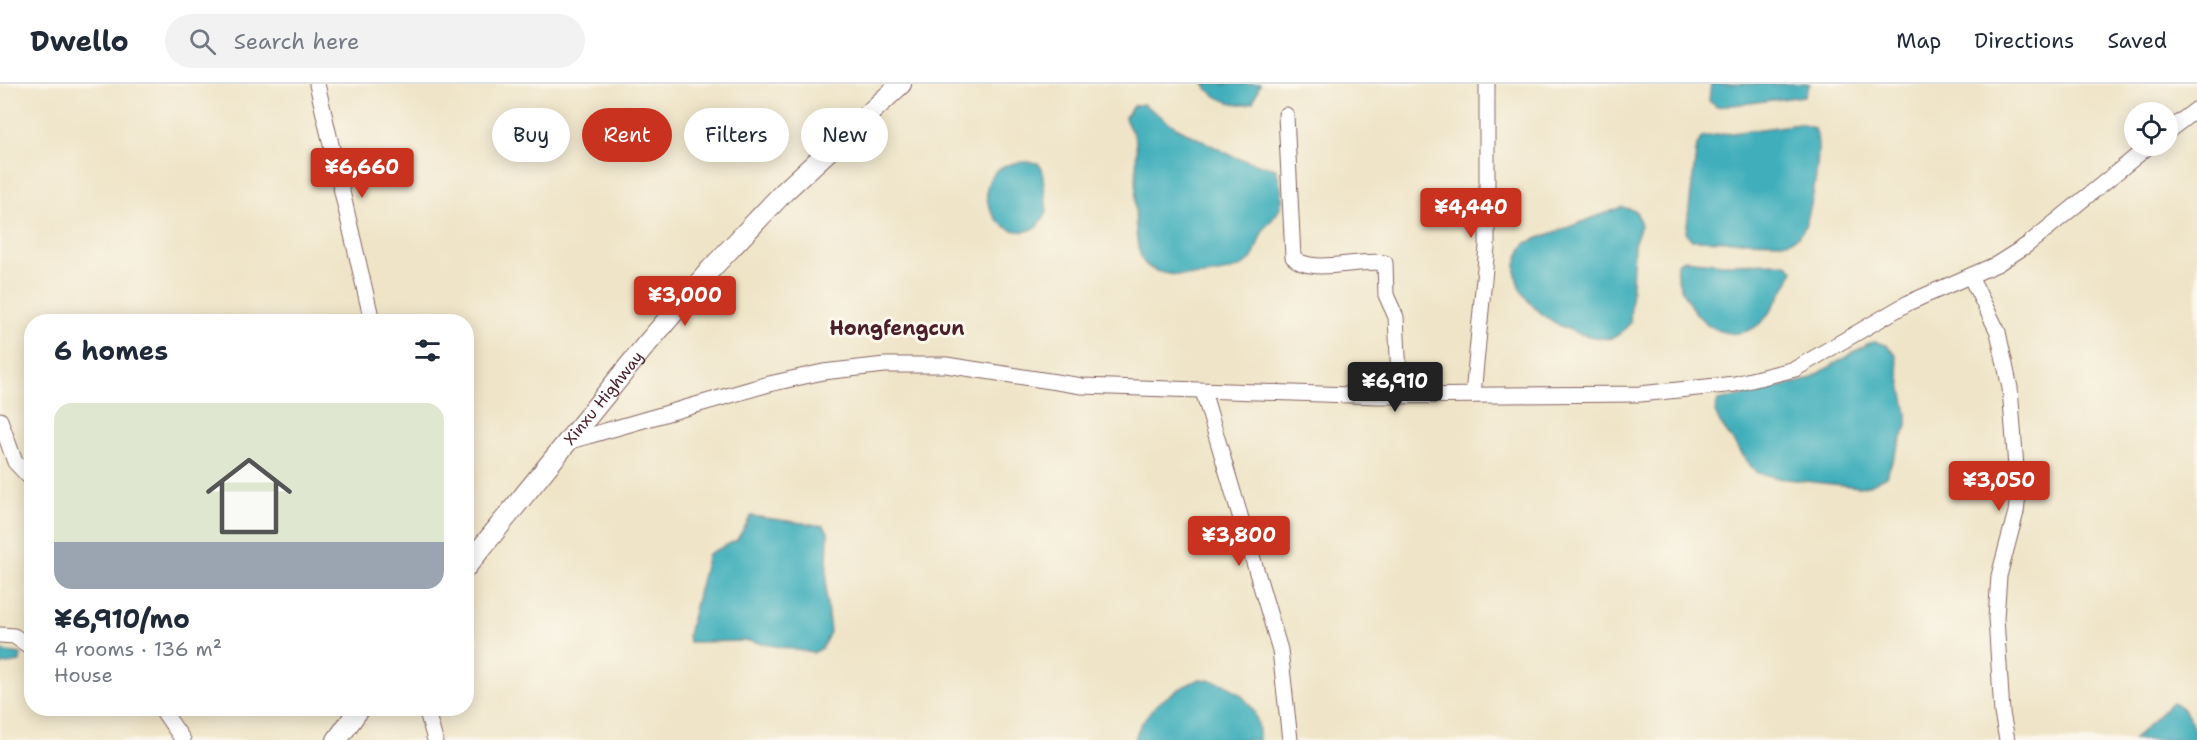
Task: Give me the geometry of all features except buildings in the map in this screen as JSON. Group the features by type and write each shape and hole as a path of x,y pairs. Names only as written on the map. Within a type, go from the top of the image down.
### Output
{"main road":[{"name":"Xinxu Highway","path":"474,557 677,307 747,230 822,155 901,84"},
{"path":"337,740 354,716"}],"street":[{"path":"317,84 370,314"},
{"path":"1473,396 1487,247 1487,84"},
{"path":"2178,123 2197,109"},
{"path":"1286,115 1293,257 1308,267 1371,260 1385,263 1386,295 1396,317 1400,396"},
{"path":"567,442 769,384 823,372 885,365 946,365 1082,386 1400,396 1672,393 1765,377 1795,369 1908,303 1997,264 2027,245 2137,156"},
{"path":"1970,276 1998,332 2010,388 2018,494 2016,512 1999,576 1996,618 2002,713 2007,740"},
{"path":"1203,391 1280,650 1290,740"},
{"path":"0,420 15,462 24,472"},
{"path":"0,635 14,636 24,643"},
{"path":"167,716 183,740"},
{"path":"428,716 435,740"}],"water":[{"path":"1204,84 1260,84 1253,102 1240,104 1219,98"},
{"path":"1711,84 1810,84 1804,96 1717,107 1709,101"},
{"path":"1143,104 1176,127 1234,157 1276,169 1282,192 1281,205 1263,231 1253,256 1247,263 1225,272 1193,276 1162,273 1150,268 1143,261 1136,236 1135,220 1136,142 1125,117 1133,106"},
{"path":"1799,124 1814,128 1818,147 1816,177 1810,207 1804,228 1799,235 1787,242 1692,240 1686,233 1697,145 1702,137"},
{"path":"1027,162 1038,163 1042,169 1047,212 1038,226 1022,231 1007,228 996,218 989,205 987,190 992,176 1005,166"},
{"path":"1622,207 1636,211 1641,225 1634,244 1630,323 1617,335 1606,339 1574,332 1543,315 1530,303 1521,290 1516,275 1517,259 1526,243"},
{"path":"1686,260 1723,264 1786,263 1793,270 1785,288 1762,322 1740,333 1729,333 1709,325 1700,318 1686,298 1678,281 1677,263"},
{"path":"1869,343 1886,345 1895,353 1907,414 1907,426 1886,476 1872,484 1859,487 1778,478 1755,472 1720,423 1715,412 1718,401 1808,380"},
{"path":"751,516 824,526 828,532 826,596 830,632 822,648 813,653 749,641 689,642 688,635 708,554 737,540"},
{"path":"0,651 21,654 20,662 0,665"},
{"path":"1200,679 1223,684 1243,697 1255,716 1259,740 1135,740 1138,730 1151,711 1169,695"},
{"path":"2172,702 2177,704 2189,718 2195,729 2197,740 2133,740"}],"district":[{"name":"Hongfengcun","path":"897,328"}]}
